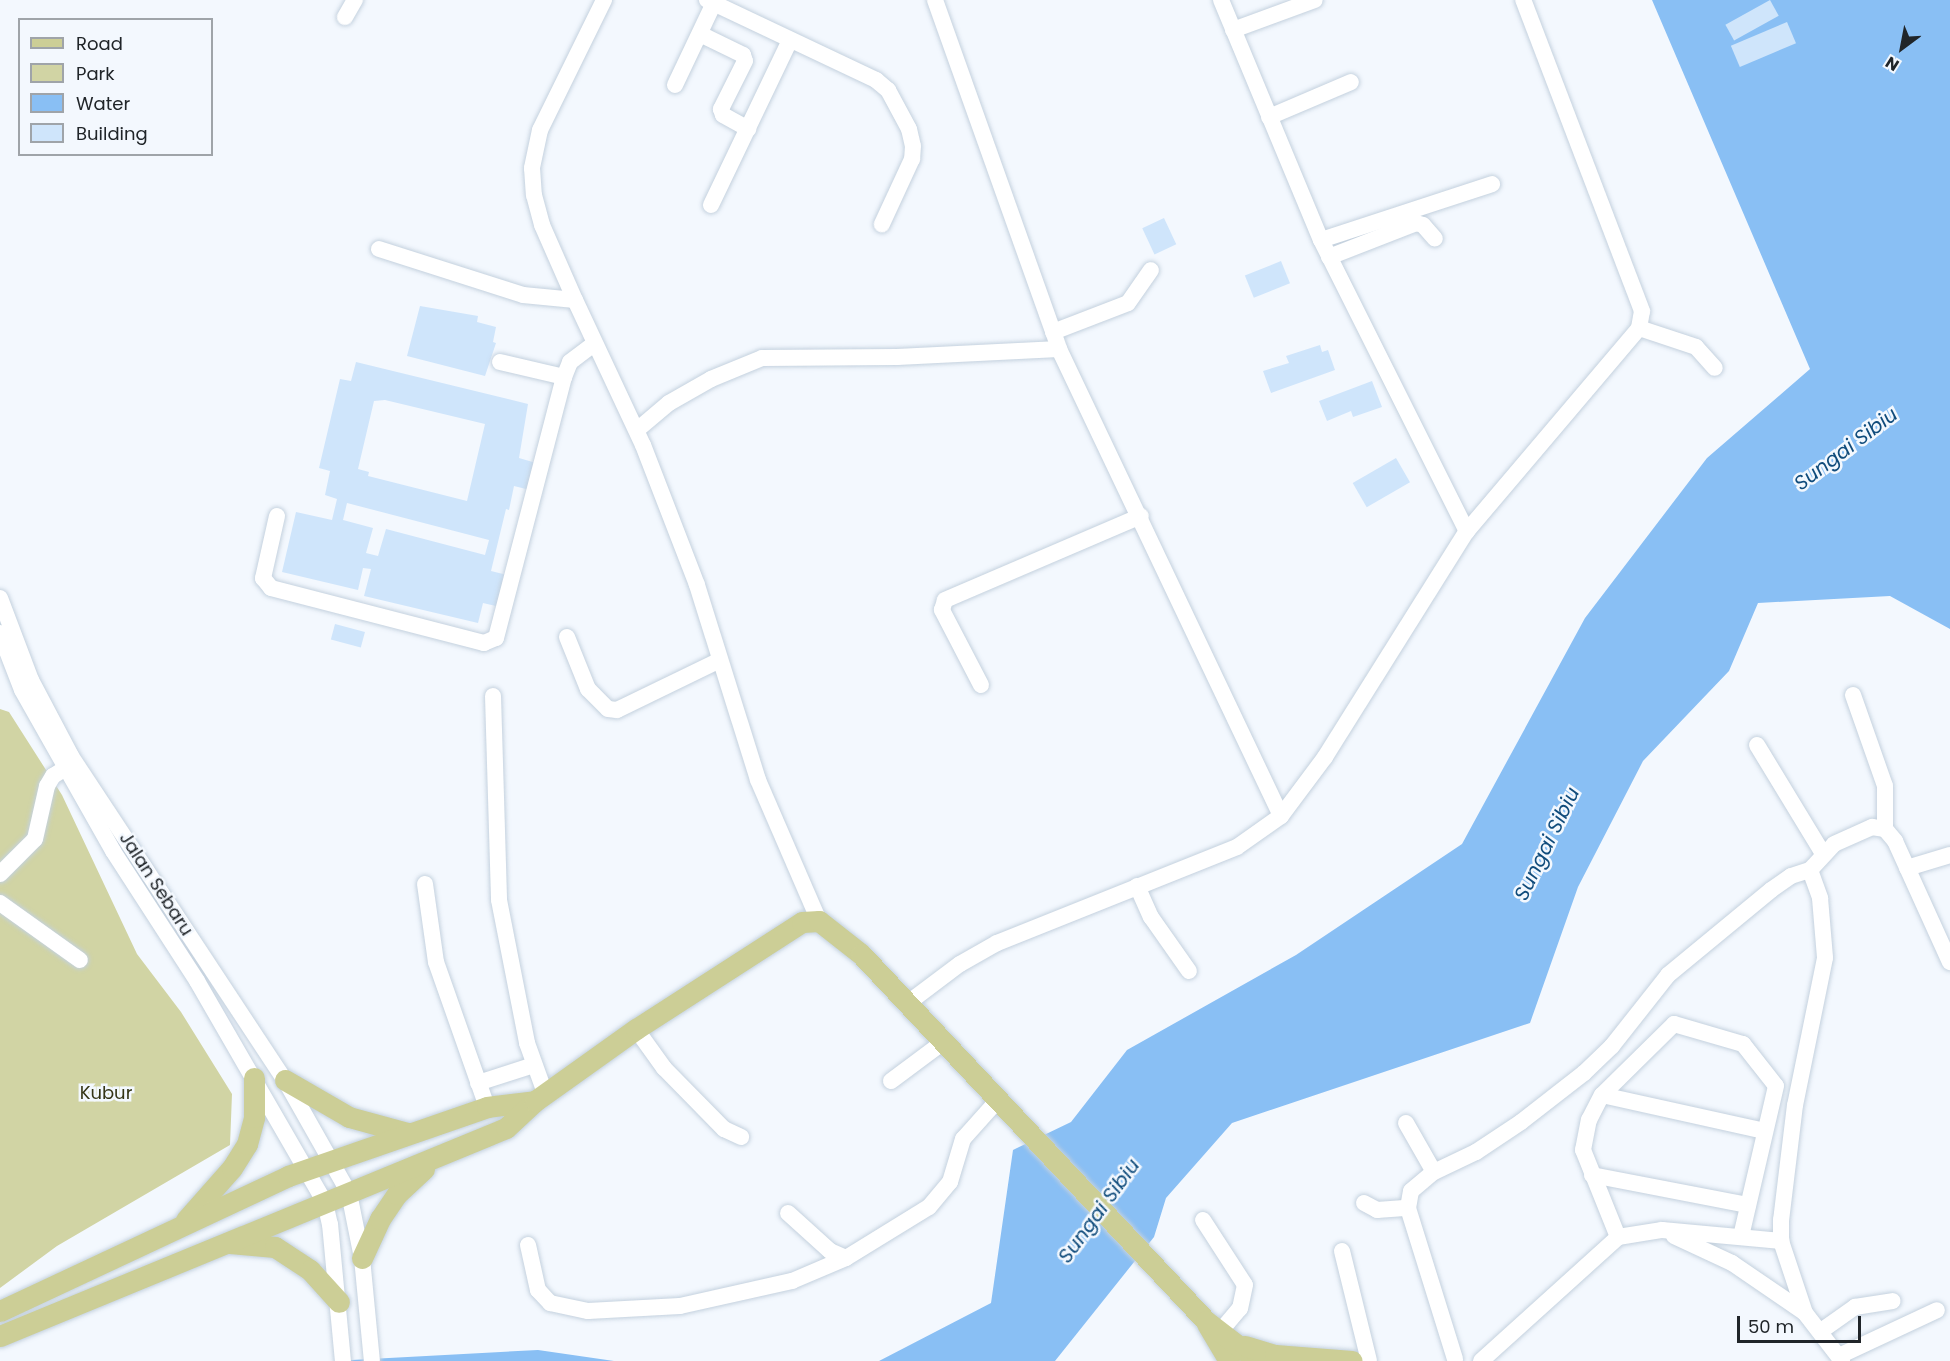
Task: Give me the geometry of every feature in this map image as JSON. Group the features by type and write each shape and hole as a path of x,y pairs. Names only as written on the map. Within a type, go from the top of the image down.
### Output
{"main road":[{"path":"0,1336 225,1242 433,1160 506,1128 540,1097 636,1029 802,922 819,921 861,954 909,1004 942,1043 1223,1339 1258,1361"},
{"path":"180,1227 232,1168 248,1144 254,1117 254,1078"},
{"path":"285,1080 349,1117 408,1134"},
{"path":"0,1311 306,1169 487,1107 540,1097"},
{"path":"363,1258 380,1219 397,1194 433,1160"},
{"path":"225,1242 275,1246 310,1270 339,1302"},
{"path":"1223,1339 1275,1355 1352,1361"}],"street":[{"path":"345,17 355,0"},
{"path":"604,0 540,130 532,168 542,225 594,344 637,430 697,585 718,661 758,780 819,921"},
{"path":"935,0 1059,349 1141,516 1281,816"},
{"path":"1221,0 1321,240 1467,531"},
{"path":"1233,30 1315,0"},
{"path":"909,1004 960,964 996,943 1237,847 1281,816 1325,757 1467,531 1639,328 1642,311 1523,0"},
{"path":"675,85 700,34 711,2 876,80 888,90 909,129 912,159 882,225"},
{"path":"700,34 743,55 746,61 721,109 723,115 748,129"},
{"path":"711,205 790,40"},
{"path":"1269,117 1351,82"},
{"path":"1321,240 1492,184"},
{"path":"1329,257 1409,225 1423,225 1435,239"},
{"path":"379,249 524,295 575,300"},
{"path":"1053,332 1128,303 1151,270"},
{"path":"1639,328 1696,347 1715,368"},
{"path":"277,516 263,578 272,588 484,642 496,638 564,377 570,362 594,344"},
{"path":"637,430 678,398 711,379 762,358 897,357 1059,349"},
{"path":"500,362 564,377"},
{"path":"981,685 942,610 945,600 1141,516"},
{"name":"Jalan Sebaru","path":"0,598 31,680 71,756 285,1080 332,1159 349,1193 363,1258 372,1361"},
{"name":"Jalan Sebaru","path":"0,633 22,690 66,768 254,1078 325,1203"},
{"path":"567,637 588,689 608,709 617,710 718,661"},
{"path":"1853,695 1886,786 1885,829 1907,868 1950,962"},
{"path":"493,696 497,885 540,1097"},
{"path":"1757,745 1822,852"},
{"path":"0,874 36,840 47,786 53,776 66,768"},
{"path":"1781,1241 1662,1230 1618,1237 1482,1360 1451,1360 1408,1208 1411,1191 1434,1172 1485,1146 1584,1073 1607,1052 1679,965 1771,890 1791,876 1810,870 1822,852 1872,827 1885,829"},
{"path":"1907,868 1950,855"},
{"path":"1805,1313 1781,1241 1796,1105 1826,958 1821,907 1810,870"},
{"path":"425,884 436,962 487,1107"},
{"path":"1137,886 1151,917 1189,971"},
{"path":"0,903 80,960"},
{"path":"1618,1237 1583,1150 1591,1113 1602,1095 1674,1024 1743,1044 1773,1078 1773,1099 1741,1237"},
{"path":"636,1029 664,1068 724,1129 741,1137"},
{"path":"891,1081 942,1043"},
{"path":"478,1083 534,1065"},
{"path":"1602,1095 1764,1131"},
{"path":"1773,1099 1796,1105"},
{"path":"528,1245 538,1290 550,1303 588,1311 680,1306 792,1281 846,1258 928,1207 942,1194 954,1170 963,1139 997,1101"},
{"path":"1406,1123 1434,1172"},
{"path":"1592,1175 1748,1205"},
{"path":"325,1203 339,1302 343,1356"},
{"path":"1364,1203 1377,1210 1408,1208"},
{"path":"788,1213 830,1251 846,1258"},
{"path":"1203,1220 1245,1285 1240,1308 1223,1339"},
{"path":"1662,1230 1732,1263 1805,1313 1840,1358 1937,1310"},
{"path":"1342,1251 1369,1361"},
{"path":"1821,1331 1855,1307 1893,1301"}],"green space":[{"name":"Kubur","path":"0,709 9,712 62,795 137,954 181,1012 232,1094 230,1145 57,1246 0,1288"}],"water":[{"name":"Sungai Sibiu","path":"1652,0 1950,0 1950,629 1890,596 1758,603 1729,671 1643,761 1578,887 1530,1023 1232,1123 1166,1198 1154,1237 1055,1361 879,1361 991,1303 1013,1150 1071,1122 1127,1050 1296,955 1462,844 1585,618 1707,458 1810,369"},
{"path":"538,1350 614,1361 333,1361"}],"building":[{"path":"1770,0 1779,16 1734,40 1725,25"},
{"path":"1787,22 1796,43 1740,67 1731,46"},
{"path":"1164,218 1176,244 1155,254 1142,228"},
{"path":"1281,261 1290,283 1254,298 1245,276"},
{"path":"420,306 478,316 477,322 496,327 493,342 496,343 485,376 407,356"},
{"path":"1320,345 1322,352 1328,350 1335,370 1271,393 1263,371 1289,363 1286,356"},
{"path":"356,362 528,404 519,458 536,463 530,490 514,486 491,571 507,575 500,607 483,603 478,623 364,596 371,569 363,568 358,590 282,572 296,512 332,520 337,499 325,495 330,471 319,468 340,379 351,381","holes":["385,400 485,424 467,501 368,476 369,472 358,469 374,401","347,503 489,540 485,555 386,529 378,556 366,553 373,528 343,520"]},
{"path":"1372,381 1382,407 1353,417 1351,411 1327,421 1319,401"},
{"path":"1396,458 1410,482 1367,507 1353,483"},
{"path":"335,624 365,632 361,647 331,639"}]}
